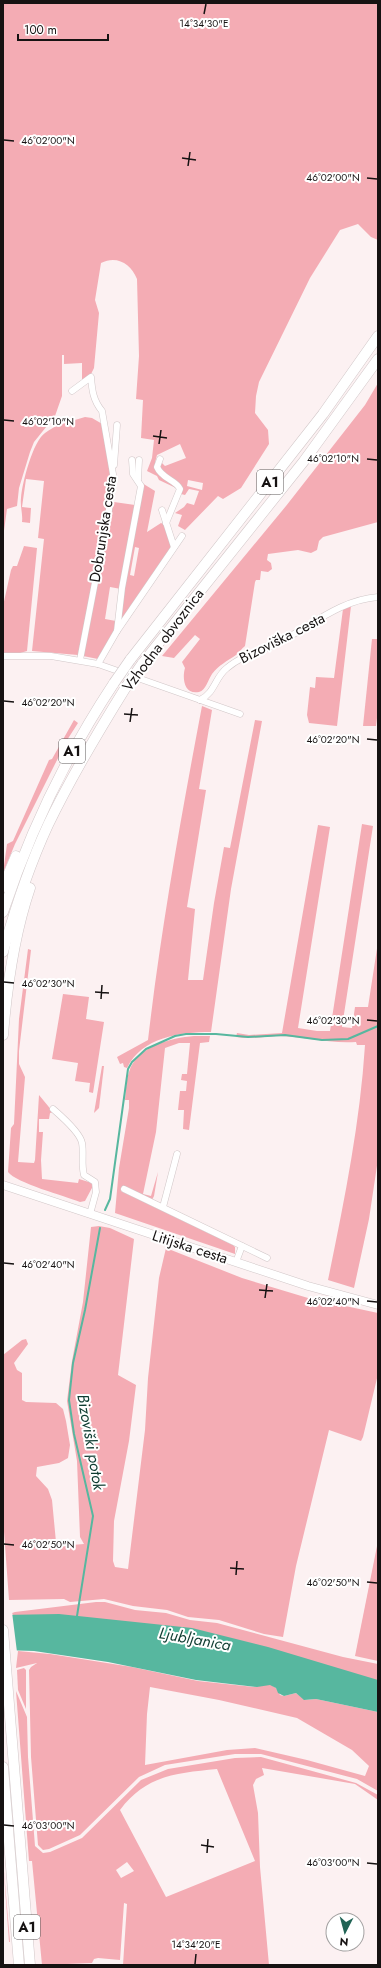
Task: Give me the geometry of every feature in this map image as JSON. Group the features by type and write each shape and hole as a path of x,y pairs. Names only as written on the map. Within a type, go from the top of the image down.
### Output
{"highway":[{"name":"Vzhodna obvoznica","path":"3,912 37,823 65,765 114,682 310,431 378,336"},
{"name":"Vzhodna obvoznica","path":"3,952 22,890 48,826 90,746 126,687 142,664 304,461 378,359"},
{"path":"3,887 25,835 37,823"},
{"path":"3,1035 8,985 16,939 28,892 45,846 48,826"},
{"name":"A1","path":"3,1630 30,1965"},
{"name":"A1","path":"3,1767 20,1965"}],"main road":[{"name":"Litijska cesta","path":"3,1185 308,1286 378,1305"}],"street":[{"name":"Dobrunjska cesta","path":"72,391 91,376 93,396 96,404 102,410 113,474 109,510 80,660"},
{"path":"113,474 117,425"},
{"path":"160,459 157,467 160,473 178,485 180,489 166,523"},
{"path":"117,631 122,588 141,486 138,479 133,474 132,460"},
{"path":"138,479 139,460"},
{"path":"162,510 174,547"},
{"path":"98,664 117,631 182,536"},
{"name":"Bizoviška cesta","path":"200,700 210,694 221,673 237,661 277,643 343,605 358,600 378,597"},
{"path":"3,656 51,656 98,664 240,714"},
{"path":"53,1109 79,1135 82,1142 82,1167 84,1175 95,1182 96,1192 90,1214"},
{"name":"Litijska cesta","path":"163,1207 177,1154"},
{"path":"124,1189 267,1258"},
{"path":"236,1262 242,1246"}],"shaded area":[{"path":"3,3 378,3 378,240 371,237 358,224 340,230 310,278 259,382 255,413 268,430 269,444 241,488 223,499 218,496 185,530 178,526 182,515 175,513 187,503 194,505 199,491 189,489 185,495 181,494 182,488 159,469 162,463 165,466 186,458 180,444 157,455 155,463 157,473 177,486 176,488 159,480 157,476 147,471 152,458 154,440 141,438 143,400 136,399 139,356 137,279 131,269 123,262 113,260 107,261 101,263 95,300 99,313 94,368 91,374 82,380 82,363 64,364 64,355 62,355 62,396 55,416 34,442 19,488 17,506 7,509 3,538","holes":["188,480 203,483 202,490 187,486"]},
{"path":"378,383 378,522 323,537 319,541 317,550 311,553 298,550 268,554 267,560 271,563 272,569 268,572 261,571 260,580 256,580 255,582 245,646 236,655 223,663 212,674 201,691 190,691 185,685 185,668 182,662 200,639 195,635 174,658 162,656 286,506 365,405"},
{"path":"85,417 92,418 104,425 111,476 110,493 78,655 32,651 44,539 38,538 44,481 26,479 22,507 31,508 30,523 22,522 21,501 23,483 32,453 41,437 54,427"},
{"path":"142,483 155,491 147,532 161,523 165,525 171,544 170,549 121,622 122,602","holes":["135,547 139,548 134,576 130,575"]},
{"path":"112,503 135,505 121,589 110,587 105,619 116,621 114,633 98,659 83,656"},
{"path":"24,546 37,548 27,651 20,653 3,653 3,606 11,570 13,566 17,566"},
{"path":"351,606 337,726 309,723 307,715 310,687 315,688 316,677 334,678 343,609"},
{"path":"372,639 378,639 378,710 376,726 363,726"},
{"path":"202,706 212,710 199,789 206,790 187,907 195,909 188,980 203,980 224,847 230,848 255,720 262,721 231,889 211,1032 187,1033 163,1038 142,1049 127,1068 124,1067 123,1063 120,1064 117,1057 148,1040 172,873"},
{"path":"74,720 78,723 60,751 60,754 15,844 3,873 7,844 13,841 49,760 52,759"},
{"path":"362,824 373,826 342,1027 352,1028 355,1007 368,1007 378,942 378,1159 369,1219 354,1288 328,1280 355,1134 363,1075 365,1045 357,1045 356,1042 336,1042 286,1036 251,1038 236,1037 237,1033 249,1035 282,1033 318,825 330,827 298,1028 317,1031 330,1031"},
{"path":"28,949 31,950 19,1051 19,1064 25,1077 18,1162 34,1163 35,1160 39,1095 53,1112 50,1113 49,1119 39,1119 39,1132 43,1132 41,1160 42,1179 78,1183 79,1179 92,1183 93,1186 85,1201 80,1202 30,1185 8,1172 11,1128 14,1124 19,1019"},
{"path":"63,994 89,997 86,1019 104,1022 93,1093 89,1092 90,1083 75,1081 78,1063 52,1059"},
{"path":"194,1036 210,1036 209,1042 200,1043 189,1130 183,1129 184,1110 178,1110 180,1091 186,1091 187,1081 181,1080 182,1074 187,1074 190,1043 179,1043 165,1048 156,1132 143,1194 151,1196 158,1172 154,1196 152,1200 122,1186 121,1191 233,1245 235,1247 235,1254 115,1213 119,1168 129,1108 129,1100 125,1100 127,1082 133,1063 147,1050 165,1041"},
{"path":"102,1066 104,1066 99,1108 94,1113"},
{"path":"99,1226 110,1228 134,1239 118,1375 136,1385 129,1441 114,1521 113,1561 115,1567 128,1569 145,1430 148,1378 159,1278 166,1248 242,1278 308,1298 378,1313 378,1374 363,1437 361,1441 329,1430 296,1566 283,1637 264,1634 219,1620 188,1617 167,1610 133,1606 104,1599 70,1602 64,1599 9,1600 3,1518 3,1355 22,1340 26,1339 28,1344 14,1363 17,1370 22,1373 22,1400 26,1402 56,1403 63,1409 70,1445 68,1458 59,1463 37,1467 36,1476 48,1489 52,1500 56,1542 59,1546 84,1544 80,1537 77,1461 67,1401 72,1361 83,1302 91,1227"},
{"path":"378,1541 378,1661 355,1656"},
{"path":"105,1602 135,1610 166,1613 190,1620 217,1623 343,1657 378,1664 378,1682 13,1616 12,1613"},
{"path":"18,1651 50,1654 132,1667 198,1681 254,1687 270,1684 276,1688 280,1695 284,1696 296,1693 305,1700 316,1699 378,1712 378,1791 357,1779 261,1754 235,1754 165,1765 139,1777 80,1835 49,1849 43,1850 38,1845 31,1757 29,1670 37,1663 16,1668","holes":["150,1687 219,1700 297,1718 352,1750 369,1766 365,1776 255,1748 227,1750 145,1765 147,1714"]},
{"path":"24,1668 26,1670 26,1709 18,1690 17,1670"},
{"path":"16,1691 27,1717 28,1757 35,1846 43,1853 50,1852 82,1838 141,1780 168,1769 235,1758 261,1757 356,1783 378,1795 378,1800 355,1784 262,1768 264,1775 256,1779 253,1785 258,1813 260,1867 269,1965 123,1965 127,1904 124,1903 120,1960 98,1958 94,1959 92,1963 42,1965 32,1861 29,1861","holes":["217,1769 255,1861 166,1897 120,1810 140,1789 163,1778 189,1772","127,1862 134,1871 121,1878 116,1870"]},
{"path":"3,1860 10,1942 9,1942"}],"water":[{"name":"Ljubljanica","path":"59,1614 192,1628 268,1647 378,1680 378,1712 316,1699 304,1700 296,1693 284,1696 278,1693 276,1688 270,1685 257,1687 196,1680 108,1662 34,1651 3,1650 3,1615"}],"pier":[{"path":"12,1612 17,1652 3,1652 3,1613"}],"waterway":[{"path":"105,1210 110,1199 128,1069 132,1062 146,1049 175,1036 186,1034 216,1034 248,1037 285,1035 322,1040 348,1039 378,1026"},
{"name":"Bizoviški potok","path":"77,1616 93,1516 74,1434 69,1400 73,1363 85,1310 100,1228"}]}
